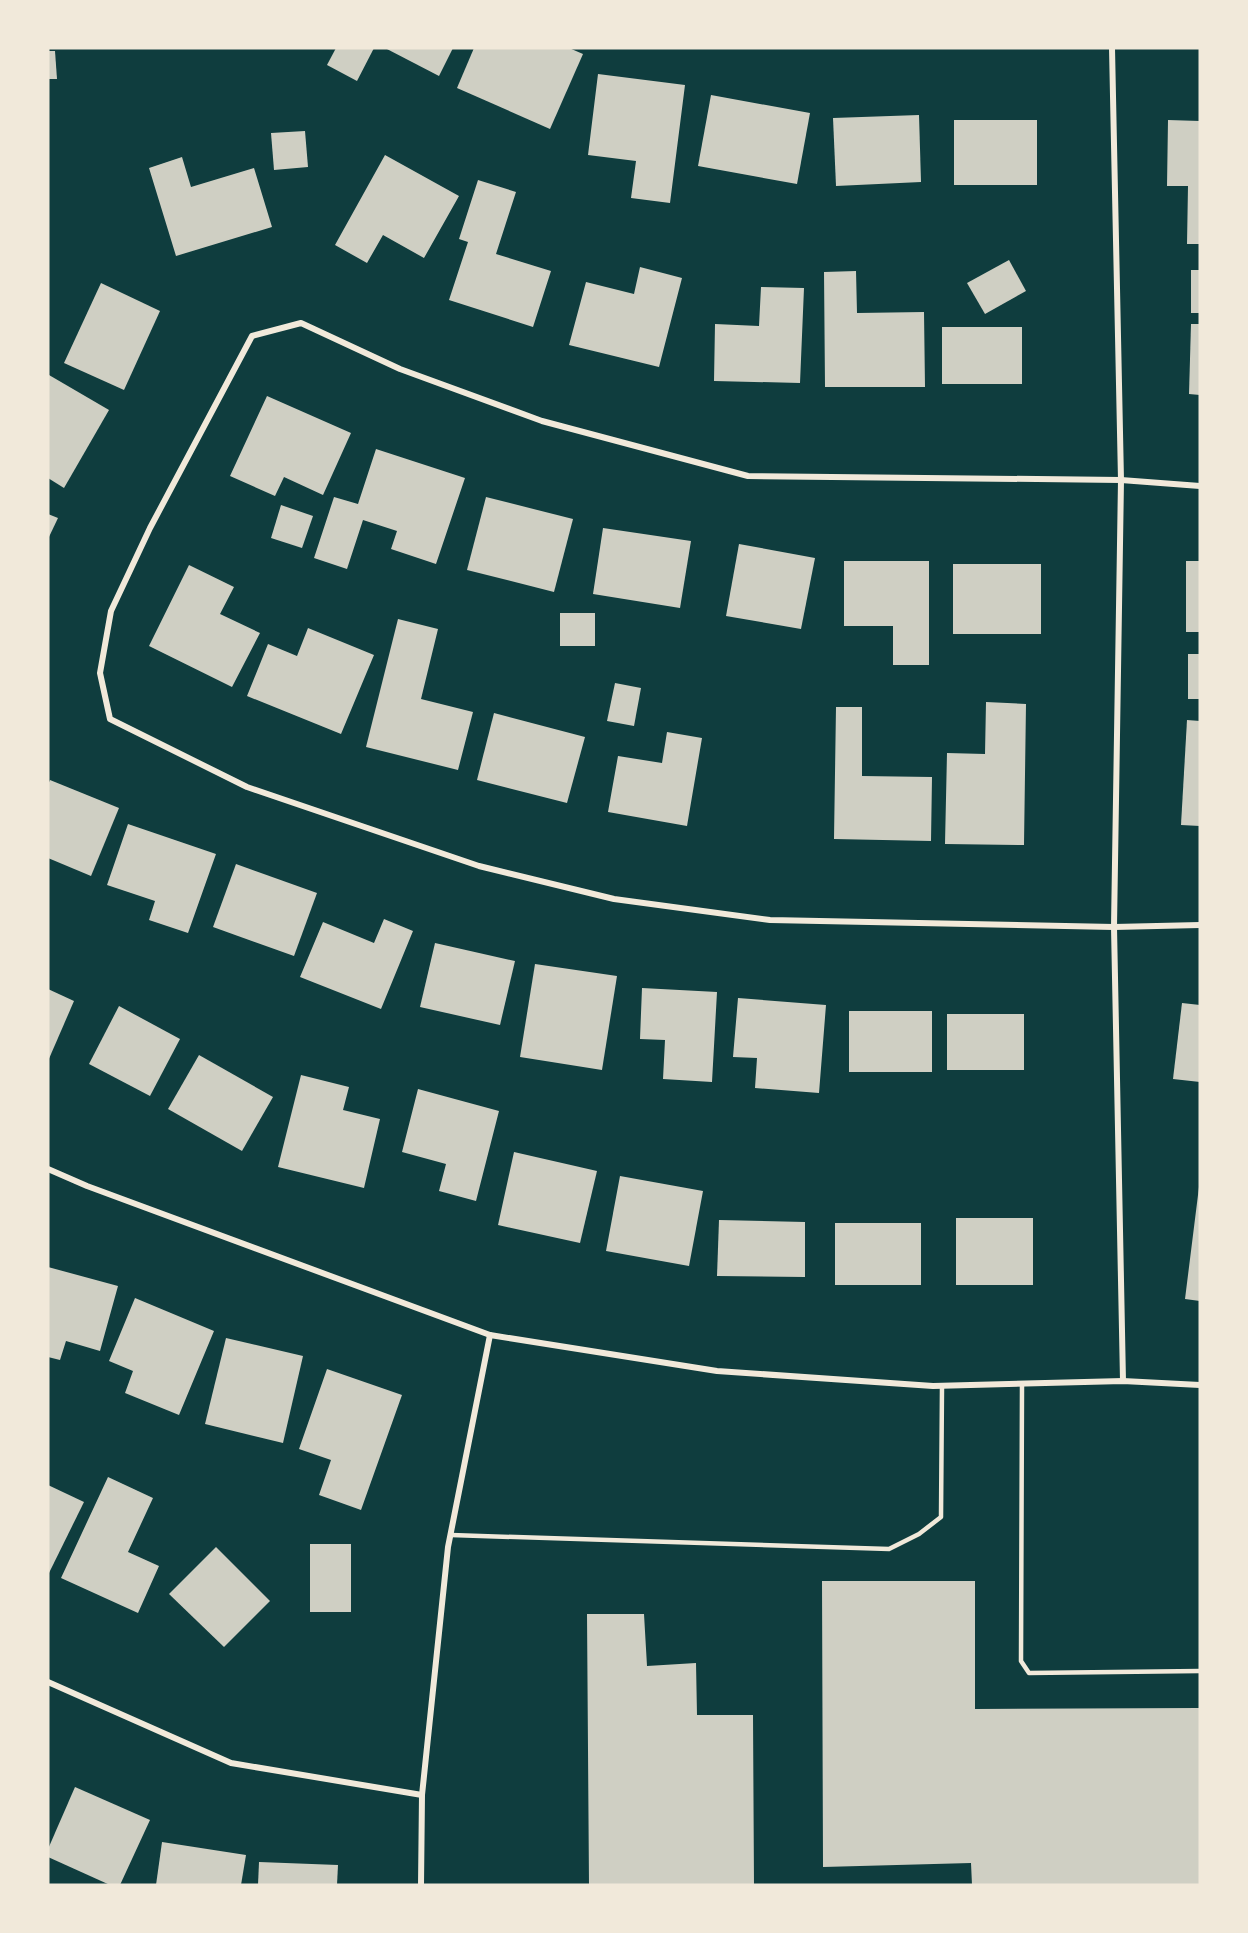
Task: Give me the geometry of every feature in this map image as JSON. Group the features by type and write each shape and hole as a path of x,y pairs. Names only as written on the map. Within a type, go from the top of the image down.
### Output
{"street":[{"path":"1112,48 1121,480 1114,927 1123,1381"},
{"path":"1200,486 1121,480 748,476 542,421 400,369 301,323 252,336 150,528 111,611 100,673 110,719 247,787 479,866 614,899 770,920 1114,927 1200,925"},
{"path":"48,1169 98,1190 490,1335 717,1371 942,1386 1123,1381 1200,1385"},
{"path":"421,1885 422,1795 448,1546 490,1335"},
{"path":"48,1682 231,1763 422,1795"}],"lane":[{"path":"1022,1384 1021,1661 1029,1673 1200,1671"},
{"path":"451,1535 889,1549 919,1534 941,1517 942,1386"}],"building":[{"path":"336,48 374,48 357,81 327,65"},
{"path":"385,48 453,48 439,76"},
{"path":"474,48 569,48 583,54 550,129 457,88"},
{"path":"48,51 55,51 57,79 48,79"},
{"path":"598,74 685,85 670,203 631,198 636,161 588,155"},
{"path":"711,95 810,113 797,184 698,166"},
{"path":"919,115 921,182 836,186 833,118"},
{"path":"954,120 1037,120 1037,185 954,185"},
{"path":"1168,120 1200,121 1200,244 1187,244 1188,186 1167,186"},
{"path":"305,131 308,167 274,170 271,133"},
{"path":"385,155 459,196 424,258 383,235 367,263 335,245"},
{"path":"182,157 191,187 254,168 272,227 176,256 149,168"},
{"path":"478,180 516,192 496,254 551,271 533,327 449,300 468,242 459,239"},
{"path":"1009,260 1026,291 985,314 967,283"},
{"path":"640,267 682,278 659,367 569,345 586,282 634,294"},
{"path":"1191,270 1200,270 1200,313 1191,313"},
{"path":"856,271 857,313 924,312 925,387 825,387 824,272"},
{"path":"101,283 160,311 124,390 64,363"},
{"path":"761,287 804,288 800,383 714,381 715,324 759,326"},
{"path":"1191,324 1200,324 1200,395 1189,394"},
{"path":"942,327 1022,327 1022,384 942,384"},
{"path":"49,375 109,410 64,488 48,478"},
{"path":"267,396 351,433 323,495 284,477 275,496 230,476"},
{"path":"376,449 465,478 436,564 391,549 397,531 363,520 347,569 314,558 334,497 358,504"},
{"path":"486,497 573,519 554,592 467,570"},
{"path":"281,505 313,516 302,548 271,538"},
{"path":"48,514 58,518 48,539"},
{"path":"603,528 691,541 680,608 593,594"},
{"path":"739,544 815,558 801,629 726,616"},
{"path":"844,561 929,561 929,665 893,665 893,626 844,626"},
{"path":"1186,561 1200,561 1200,632 1186,632"},
{"path":"953,564 1041,564 1041,634 953,634"},
{"path":"189,565 234,587 220,614 260,633 232,687 149,646"},
{"path":"560,613 595,613 595,646 560,646"},
{"path":"398,619 438,629 421,699 473,712 458,770 366,747"},
{"path":"308,628 374,655 341,734 247,696 268,644 297,656"},
{"path":"1188,654 1200,654 1200,699 1188,699"},
{"path":"615,683 641,688 634,726 607,721"},
{"path":"986,702 1026,704 1024,845 945,844 947,753 985,754"},
{"path":"836,707 862,707 862,776 932,777 931,841 834,839"},
{"path":"494,713 585,737 567,803 477,780"},
{"path":"1187,720 1200,721 1200,826 1181,825"},
{"path":"667,732 702,738 687,826 608,812 618,756 662,763"},
{"path":"50,780 119,808 91,876 48,858 48,785"},
{"path":"128,824 216,854 188,933 149,920 155,901 107,885"},
{"path":"236,864 317,893 294,956 213,927"},
{"path":"384,919 413,931 381,1009 300,977 323,922 374,943"},
{"path":"435,943 515,961 500,1025 420,1007"},
{"path":"535,964 617,976 602,1070 520,1057"},
{"path":"642,988 717,992 712,1082 663,1079 665,1040 640,1039"},
{"path":"48,989 74,1001 48,1061"},
{"path":"738,998 826,1005 819,1093 755,1088 757,1058 733,1057"},
{"path":"1182,1003 1200,1005 1200,1082 1173,1079"},
{"path":"119,1006 180,1039 150,1096 89,1064"},
{"path":"849,1011 932,1011 932,1072 849,1072"},
{"path":"947,1014 1024,1014 1024,1070 947,1070"},
{"path":"199,1055 273,1097 242,1151 168,1109"},
{"path":"301,1075 349,1087 343,1110 380,1119 364,1188 278,1167"},
{"path":"418,1089 499,1111 476,1201 439,1191 446,1164 402,1152"},
{"path":"514,1152 597,1171 580,1243 498,1225"},
{"path":"620,1176 703,1191 689,1266 606,1251"},
{"path":"1200,1187 1200,1301 1185,1299"},
{"path":"956,1218 1033,1218 1033,1285 956,1285"},
{"path":"719,1220 805,1222 805,1277 717,1276"},
{"path":"835,1223 921,1223 921,1285 835,1285"},
{"path":"48,1267 118,1286 100,1351 66,1341 60,1360 48,1357"},
{"path":"135,1298 214,1331 179,1415 125,1393 133,1371 109,1361"},
{"path":"226,1338 303,1356 283,1443 205,1424"},
{"path":"327,1369 402,1395 361,1510 319,1495 331,1460 299,1449"},
{"path":"108,1477 153,1498 128,1552 159,1566 138,1613 61,1578"},
{"path":"48,1485 84,1502 48,1575"},
{"path":"310,1544 351,1544 351,1612 310,1612"},
{"path":"216,1547 270,1601 224,1647 169,1594"},
{"path":"822,1581 975,1581 975,1709 1200,1708 1200,1885 972,1885 971,1863 823,1867"},
{"path":"587,1614 644,1614 647,1666 696,1663 697,1715 753,1715 754,1885 589,1885"},
{"path":"75,1787 150,1820 120,1885 110,1885 48,1857 48,1849"},
{"path":"162,1842 246,1855 241,1885 156,1885"},
{"path":"259,1862 338,1865 337,1885 258,1885"}]}
